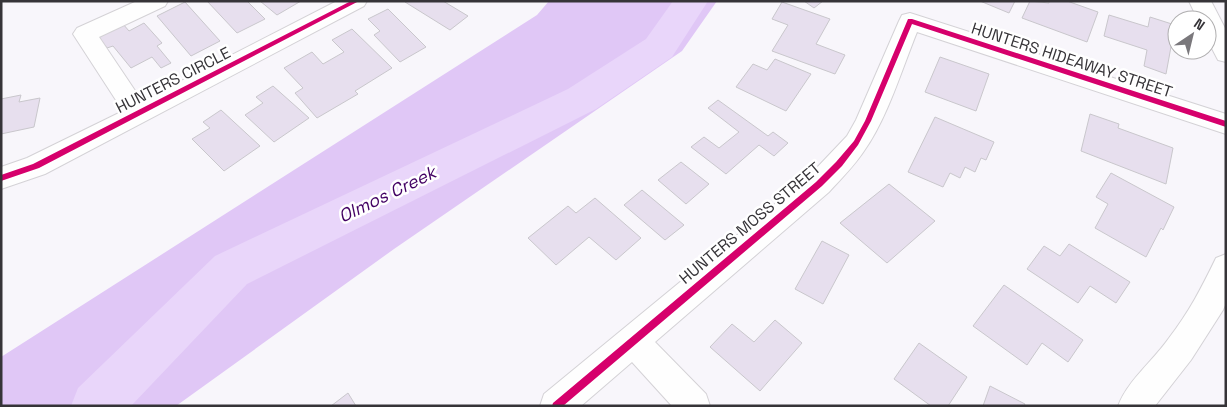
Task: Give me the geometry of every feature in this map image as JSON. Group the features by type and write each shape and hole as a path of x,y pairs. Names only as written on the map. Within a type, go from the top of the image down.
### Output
{"street":[{"path":"138,114 85,34 157,1"},
{"name":"HUNTERS CIRCLE","path":"1,178 36,166 356,1"},
{"path":"1200,1 1220,33 1226,54"},
{"name":"HUNTERS HIDEAWAY STREET","path":"910,21 1226,124"},
{"name":"HUNTERS MOSS STREET","path":"556,406 819,184 839,164 856,143 868,121 910,21"},
{"path":"1134,406 1180,349 1212,300 1225,271"},
{"path":"634,340 694,406"}],"shaded area":[{"path":"549,1 717,1 682,51 394,249 176,406 1,406 1,357 537,15"}],"building":[{"path":"207,1 247,1 265,19 237,33"},
{"path":"260,1 301,1 277,15"},
{"path":"443,1 468,16 450,30 405,2"},
{"path":"804,1 823,1 814,8"},
{"path":"980,1 1015,1 1009,13"},
{"path":"1030,1 1049,3 1049,1 1067,1 1098,12 1087,42 1022,18"},
{"path":"185,2 220,41 191,56 157,16"},
{"path":"782,2 830,19 816,44 845,55 835,74 772,51 788,25 772,19"},
{"path":"388,9 426,47 400,62 374,35 380,31 368,19"},
{"path":"1109,15 1148,27 1150,17 1167,22 1167,60 1169,60 1166,74 1144,66 1147,50 1104,36"},
{"path":"144,23 162,43 157,46 171,63 161,68 152,57 131,68 113,46 107,48 98,36 123,24 129,31"},
{"path":"352,29 392,68 355,91 358,94 317,118 295,93 303,88 284,68 312,52 323,64 344,52 332,40"},
{"path":"940,57 989,74 976,111 925,92"},
{"path":"775,59 811,74 786,111 736,87 753,64 767,70"},
{"path":"273,86 309,118 274,142 245,115 263,103 256,97"},
{"path":"21,95 19,102 40,98 34,127 1,134 1,99"},
{"path":"718,100 768,136 773,132 788,143 774,156 759,145 726,174 691,147 704,137 719,148 739,132 708,108"},
{"path":"221,110 260,146 224,171 192,139 210,128 203,122"},
{"path":"1090,114 1119,124 1118,128 1173,148 1166,184 1081,151"},
{"path":"935,117 994,142 986,160 981,158 975,172 965,167 960,178 950,173 943,187 908,172"},
{"path":"681,162 709,184 686,204 658,180"},
{"path":"1111,173 1174,207 1163,230 1161,228 1146,257 1095,228 1108,204 1096,197"},
{"path":"889,184 935,221 887,263 840,223"},
{"path":"642,190 684,225 665,240 624,205"},
{"path":"595,198 641,238 616,260 589,237 556,265 528,238 568,206 576,213"},
{"path":"822,241 849,255 823,304 795,289"},
{"path":"1069,244 1130,282 1116,303 1090,286 1078,303 1027,269 1044,246 1060,256"},
{"path":"1004,285 1083,340 1068,362 1042,343 1027,365 973,326"},
{"path":"775,320 802,343 760,391 710,347 732,324 754,342"},
{"path":"919,343 967,377 948,406 931,406 894,379"},
{"path":"990,386 1025,404 1024,406 983,406"},
{"path":"348,393 356,406 331,406"}],"waterway":[{"name":"Olmos Creek","path":"96,406 231,270 582,99 659,48 691,1"}],"cycle path":[{"path":"1,178 36,166 356,1"},
{"path":"556,406 819,184 839,164 856,143 868,121 910,21 1226,124"}]}
